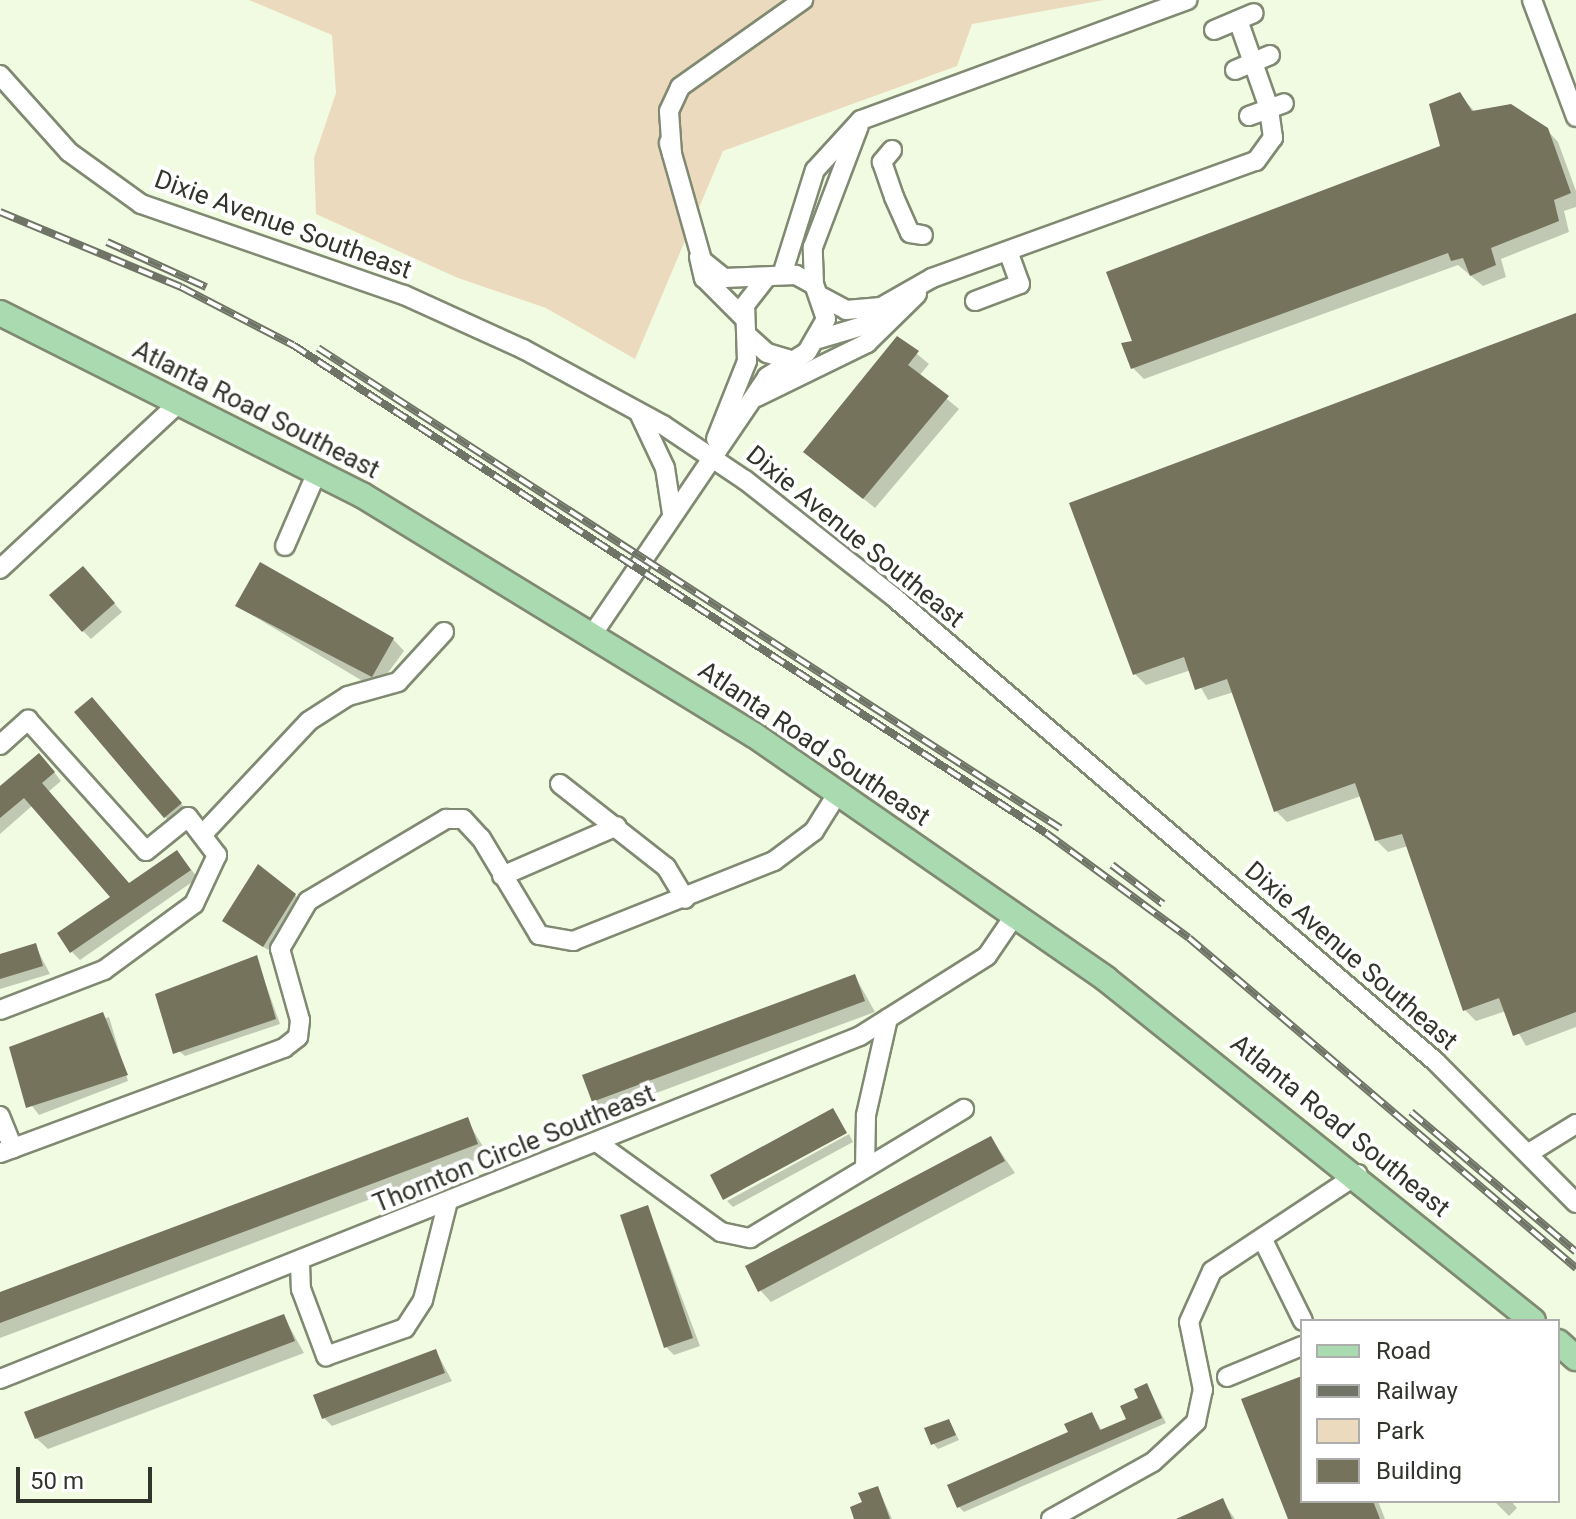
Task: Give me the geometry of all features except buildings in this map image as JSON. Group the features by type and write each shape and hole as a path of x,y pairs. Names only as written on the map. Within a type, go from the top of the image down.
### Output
{"main road":[{"name":"Atlanta Road Southeast","path":"0,313 181,401 317,472 594,632 839,791 1015,915 1358,1174 1531,1319"},
{"path":"1560,1344 1576,1358"}],"street":[{"path":"710,456 747,361 748,336 743,317 704,278 669,143 669,111 680,87 803,0"},
{"path":"743,317 774,276 815,170 861,120 1188,0"},
{"path":"1532,0 1576,117"},
{"path":"669,143 702,260 724,278 774,276 818,291 862,312 932,278 1256,161 1273,138 1277,105 1244,67 1246,16 1214,30"},
{"path":"1244,67 1270,55"},
{"name":"Dixie Avenue Southeast","path":"0,75 69,152 141,204 404,295 639,413 710,456 896,599 1435,1061 1576,1203"},
{"path":"1249,116 1277,105"},
{"path":"819,339 826,319 818,291 813,247 861,120"},
{"path":"892,150 882,162 894,197 910,233 923,235"},
{"path":"975,301 1020,284 1008,251"},
{"path":"757,397 867,343 932,278"},
{"path":"594,632 710,456 788,359 819,339 893,317"},
{"path":"748,336 767,353 788,359"},
{"path":"0,569 181,401"},
{"path":"639,413 665,468 672,514"},
{"path":"285,546 317,472"},
{"path":"202,835 309,721 348,696 398,682 444,632"},
{"path":"0,745 28,720 146,851 188,817 217,855 194,904 104,970 0,1010"},
{"path":"560,784 666,867 685,899"},
{"path":"0,1116 6,1151 291,1043 300,1020 280,949 290,928 330,885 422,832 463,819 502,876 528,924 554,942 685,899 794,848 839,791"},
{"path":"502,876 617,826"},
{"name":"Thornton Circle Southeast","path":"0,1379 447,1205 888,1018 987,956 1015,915"},
{"path":"865,1168 866,1115 888,1018"},
{"path":"598,1143 721,1232 750,1238 964,1109"},
{"path":"1529,1153 1576,1124"},
{"path":"1051,1519 1153,1462 1196,1422 1203,1390 1189,1322 1195,1298 1212,1271 1263,1240 1358,1174"},
{"path":"300,1263 301,1289 331,1354 405,1328 423,1300 447,1205"},
{"path":"1263,1240 1302,1319"},
{"path":"1227,1377 1300,1347"}],"green space":[{"path":"249,0 1104,0 972,24 957,66 723,151 635,359 546,308 458,278 316,214 314,158 336,93 332,35"}],"railway":[{"path":"0,212 181,287 293,345 1046,833 1189,938 1576,1268"},
{"path":"107,242 206,287"},
{"path":"318,348 1060,828"},
{"path":"1112,865 1163,904"},
{"path":"1411,1112 1576,1252"}]}
